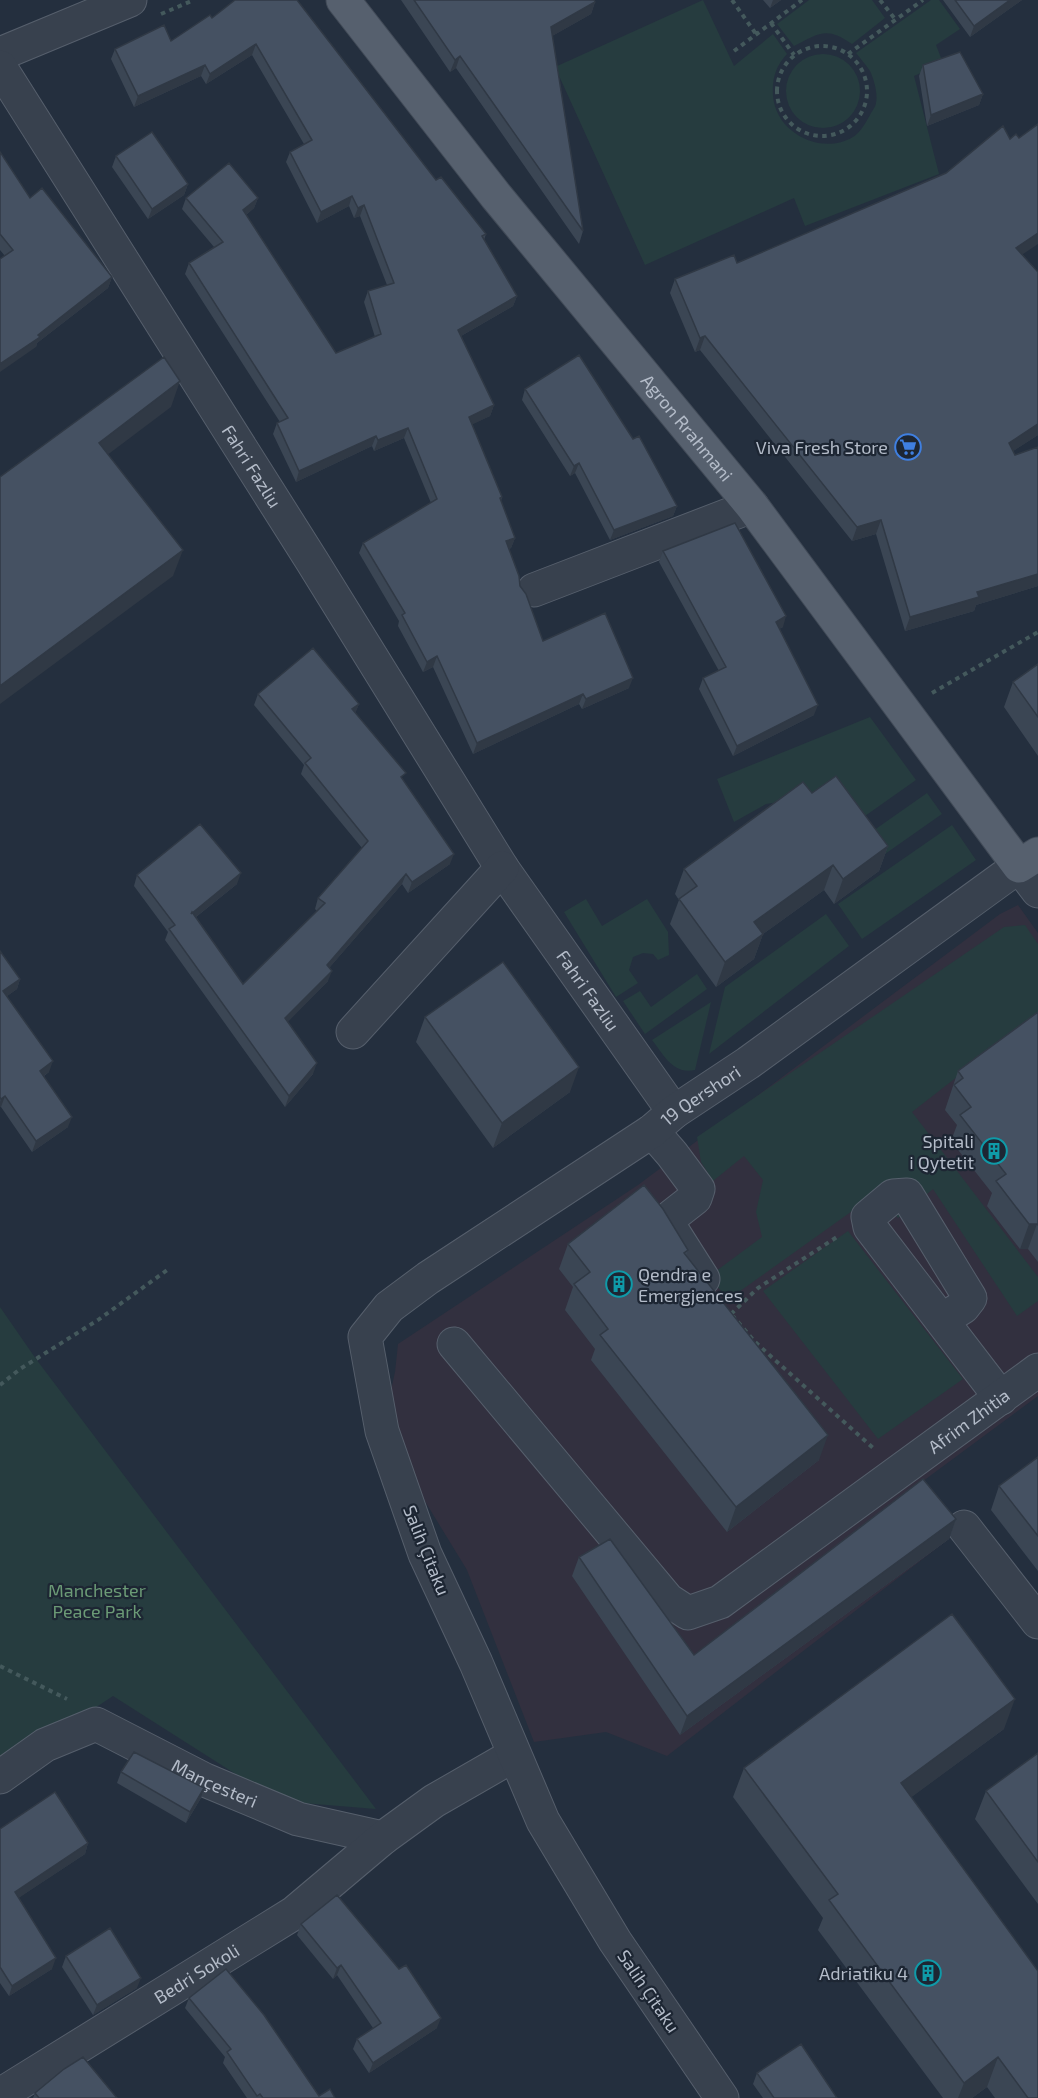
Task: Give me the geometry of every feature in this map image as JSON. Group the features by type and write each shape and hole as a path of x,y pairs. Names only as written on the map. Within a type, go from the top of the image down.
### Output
{"main road":[{"name":"Agron Rrahmani","path":"343,0 496,196 752,506 902,709 1032,870"}],"street":[{"path":"0,54 130,0"},
{"name":"Fahri Fazliu","path":"0,67 663,1121 672,1154 698,1189 695,1198 672,1216 670,1227 703,1279"},
{"path":"534,590 752,506"},
{"path":"352,1032 502,868"},
{"name":"19 Qershori","path":"365,1337 389,1307 428,1278 1032,870"},
{"path":"942,1320 963,1307 970,1298 907,1195 893,1196 868,1217 870,1227 1001,1398"},
{"name":"Salih Çitaku","path":"365,1337 382,1431 425,1554 476,1663 543,1821 615,1941 722,2098"},
{"name":"Afrim Zhitia","path":"454,1344 668,1600 688,1613 720,1602 1038,1370"},
{"path":"964,1527 1038,1622"},
{"name":"Mançesteri","path":"0,1777 45,1745 96,1724 205,1780 298,1819 383,1839"},
{"path":"383,1839 434,1801 514,1755"},
{"name":"Bedri Sokoli","path":"0,2095 294,1913 383,1839"}],"path":[{"path":"732,0 756,34"},
{"path":"734,51 801,0"},
{"path":"880,0 895,19"},
{"path":"848,54 923,0"},
{"path":"771,23 794,55"},
{"path":"827,45 843,50 856,59 864,73 868,88 866,104 859,118 849,128 836,135 807,134 795,128 785,117 778,104 776,90 785,63 794,55 812,46 827,45"},
{"path":"902,709 1038,632"},
{"path":"732,1314 758,1288 868,1217"},
{"path":"0,1385 20,1369 98,1320 170,1268"},
{"path":"703,1279 755,1342 900,1472"},
{"path":"0,1666 75,1703"}],"shaded area":[{"path":"1018,905 1038,933 1038,1396 911,1490 950,1538 667,1756 606,1732 534,1742 467,1570 382,1431 395,1372 398,1344 638,1185 1000,914"}],"green space":[{"path":"703,0 734,66 773,34 787,54 777,69 773,84 776,109 782,121 802,138 827,144 840,142 856,135 876,104 876,91 871,74 856,53 931,0 939,0 960,29 936,45 943,63 914,76 939,174 805,226 794,198 645,265 555,67"},
{"path":"809,0 872,0 885,18 852,44 836,35 823,33 794,46 777,24"},
{"path":"816,54 830,54 844,60 854,70 860,84 860,98 854,112 844,122 830,128 816,128 802,122 792,112 786,98 786,84 792,70 802,60"},
{"path":"870,717 916,780 848,828 805,798 766,804 734,822 717,779"},
{"path":"927,793 942,814 875,861 860,840"},
{"path":"952,825 976,860 862,939 838,904"},
{"path":"586,899 602,926 647,899 668,932 669,955 658,960 653,954 643,953 633,957 629,970 638,983 616,997 564,912"},
{"path":"826,914 849,946 709,1054 725,987"},
{"path":"1025,925 1038,944 1038,1014 912,1112 1038,1277 1038,1301 1017,1316 933,1189 898,1218 876,1194 729,1299 708,1277 762,1237 756,1212 763,1180 744,1156 713,1181 701,1162 697,1137 1004,927"},
{"path":"697,974 707,989 645,1034 623,1001 640,991 651,1007"},
{"path":"711,1002 695,1070 681,1070 665,1057 652,1040"},
{"path":"848,1231 963,1379 878,1439 763,1291"},
{"name":"Manchester Peace Park","path":"0,1307 36,1359 376,1809 278,1801 113,1696 0,1771"}],"building":[{"path":"235,0 297,0 436,180 441,177 486,234 482,236 517,296 458,330 494,405 469,417 502,497 500,498 515,538 506,541 519,576 520,586 526,594 543,641 605,613 633,678 586,699 583,694 477,743 437,656 427,662 402,615 405,613 363,543 437,499 408,428 378,440 376,436 299,471 277,423 288,418 189,263 223,242 186,198 229,163 258,198 243,210 336,353 381,334 368,291 394,283 364,205 358,208 352,196 321,212 290,152 312,140 256,44 210,74 205,65 138,96 115,49 164,25 171,41 210,15 212,18"},
{"path":"414,0 594,0 595,2 551,27 583,231 460,56 455,60"},
{"path":"955,0 1010,0 974,26"},
{"path":"960,52 983,94 931,115 923,65"},
{"name":"Viva Fresh Store","path":"1038,124 1038,233 1016,248 1038,272 1038,424 1009,443 1015,455 1038,447 1038,574 977,592 979,597 910,617 881,520 857,527 705,336 700,338 675,279 734,255 737,263 946,173 1003,126 1010,139 1016,134 1019,138"},
{"path":"152,132 188,184 152,209 116,156"},
{"path":"0,152 30,198 42,188 112,277 38,335 40,337 0,364 0,259 13,250 0,234"},
{"path":"579,355 633,439 639,436 677,506 614,530 579,463 574,466 525,389"},
{"path":"164,357 180,381 99,443 183,550 0,686 0,477"},
{"path":"735,523 786,616 776,622 818,705 737,746 703,678 726,667 663,551"},
{"path":"313,648 359,704 352,709 406,773 401,777 454,854 412,882 406,874 327,965 332,971 285,1018 317,1063 289,1096 169,929 175,925 137,875 200,824 241,873 193,913 243,984 325,903 318,898 368,841 305,763 311,758 258,694"},
{"path":"1038,664 1038,717 1013,682"},
{"path":"836,776 888,846 843,879 833,865 754,922 763,934 725,962 679,899 697,886 684,869 803,782 812,793"},
{"path":"0,951 20,979 3,991 53,1061 40,1071 72,1117 36,1141 5,1096 1,1099 0,1097"},
{"path":"503,962 579,1067 502,1123 425,1017"},
{"name":"Spitali i Qytetit","path":"1038,1012 1038,1225 1029,1224 996,1181 1006,1174 960,1115 971,1107 954,1085 963,1078 958,1071"},
{"path":"644,1185 663,1209 688,1250 684,1253 828,1435 736,1507 600,1335 608,1329 574,1284 590,1272 568,1244"},
{"path":"1038,1457 1038,1536 999,1486"},
{"path":"923,1479 956,1519 687,1716 579,1557 610,1539 694,1655"},
{"path":"952,1614 1015,1699 901,1783 1038,1971 1038,2098 1028,2098 998,2057 964,2083 829,1900 838,1894 744,1768"},
{"path":"134,1752 204,1788 190,1812 121,1772"},
{"path":"1038,1753 1038,1862 986,1791"},
{"path":"55,1792 88,1843 15,1892 56,1958 12,1986 0,1967 0,1829"},
{"path":"337,1895 399,1969 406,1965 441,2018 373,2063 357,2039 381,2023 341,1965 337,1968 301,1924"},
{"path":"110,1928 141,1978 97,2005 66,1956"},
{"path":"226,1969 264,2015 319,2096 330,2089 335,2098 263,2098 260,2094 257,2096 227,2052 231,2049 189,1998"},
{"path":"801,2044 837,2098 774,2098 757,2073"},
{"path":"83,2057 117,2098 39,2098 35,2093"}],"place":[{"name":"Viva Fresh Store","path":"908,447"},
{"name":"Spitali i Qytetit","path":"994,1151"},
{"name":"Qendra e Emergjences","path":"619,1284"},
{"name":"Adriatiku 4","path":"928,1973"}]}
